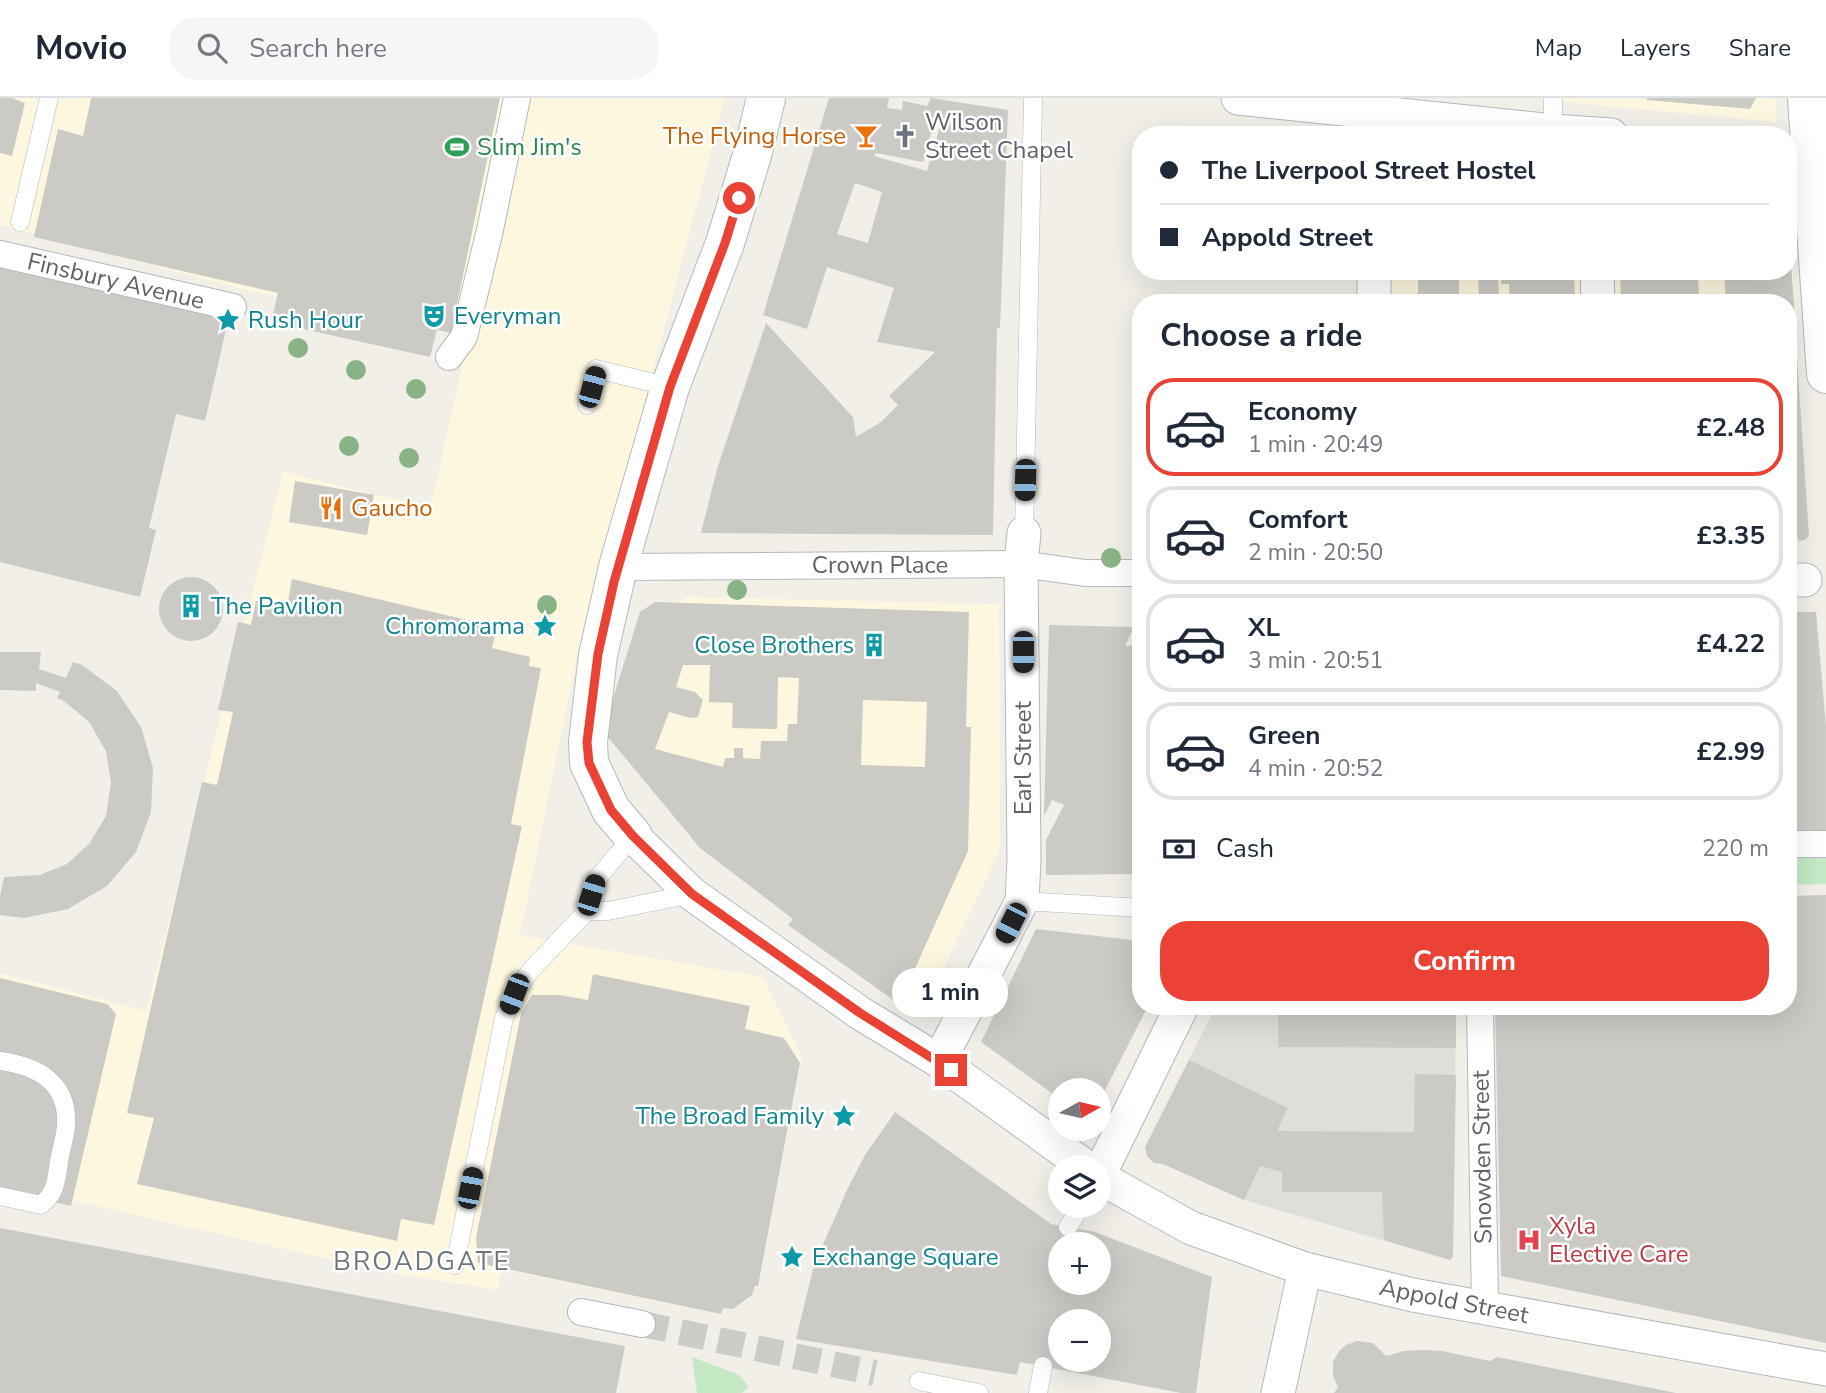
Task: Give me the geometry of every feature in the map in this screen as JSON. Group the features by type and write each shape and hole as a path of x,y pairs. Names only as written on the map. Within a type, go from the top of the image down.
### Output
{"main road":[{"path":"633,836 611,810 589,763 587,742 598,654 618,567 670,387 725,243 753,152 766,98"},
{"path":"1807,98 1808,146 1826,374"}],"street":[{"path":"449,357 464,337 490,230 517,98"},
{"path":"1238,98 1374,124 1425,126"},
{"name":"Finsbury Avenue","path":"0,254 233,307"},
{"name":"Crown Place","path":"618,567 1022,549 1085,573 1132,573"},
{"name":"Earl Street","path":"939,1061 1022,901 1022,549"},
{"path":"633,836 692,894 860,1013 939,1061 1069,1155"},
{"path":"1797,844 1826,844"},
{"path":"1109,1155 1178,1015"},
{"name":"Snowden Street","path":"1480,1015 1485,1307"},
{"name":"Appold Street","path":"1111,1183 1191,1228 1305,1269 1413,1295 1826,1369"},
{"path":"1278,1393 1305,1269"},
{"path":"581,1311 642,1324"}],"lane":[{"path":"20,222 49,98"},
{"name":"Earl Street","path":"1022,549 1033,98"},
{"path":"1553,98 1553,126"},
{"path":"587,405 596,369 670,387"},
{"path":"455,1265 505,1018 514,994 531,970 587,911 596,880 633,836"},
{"path":"587,911 608,911 692,894"},
{"path":"1022,901 1132,907"},
{"path":"0,1060 13,1062 46,1075 62,1095 66,1124 52,1195 41,1205 0,1196"},
{"path":"1068,1227 1074,1218"},
{"path":"1038,1393 1043,1366"},
{"path":"919,1381 979,1393"}],"shaded area":[{"path":"0,98 725,98 575,666 520,935 762,977 802,1057 758,1286 755,1286 752,1295 733,1309 723,1308 721,1314 501,1269 498,1290 385,1272 0,1184 0,973 146,1011 283,471 374,495 431,506 468,338 437,330 430,357 271,322 277,296 0,225"},
{"path":"1531,98 1775,98 1777,122 1605,106"},
{"path":"1386,280 1794,280 1794,294 1387,294"},
{"path":"1797,338 1804,456 1797,456"},
{"path":"686,597 999,604 1000,849 928,1001 773,892 632,732 672,607"},
{"path":"1211,1015 1456,1015 1453,1257 1450,1260 1244,1200 1163,1164 1154,1163 1147,1156 1145,1147"}],"green space":[{"path":"1826,850 1826,884 1797,885 1797,851"},
{"path":"692,1357 739,1375 749,1387 742,1393 697,1393"}],"building":[{"path":"0,98 12,98 25,103 12,156 0,153"},
{"path":"91,98 500,98 451,333 437,330 430,357 271,322 278,293 34,237 58,129 83,136"},
{"path":"829,98 889,98 887,108 902,110 903,101 927,106 931,98 1008,110 1000,328 997,328 993,535 701,533 717,469 766,323 853,417 856,437 881,422 898,405 889,396 935,352 877,342 894,288 827,267 807,329 763,315","holes":["935,118 942,119 927,171 874,156 876,153 923,162","855,183 882,192 868,243 837,234"]},
{"path":"1647,98 1756,98 1750,109"},
{"path":"0,260 230,312 205,421 176,414 149,528 156,530 140,597 0,562"},
{"path":"1418,280 1459,280 1459,294 1418,294"},
{"path":"1478,280 1498,280 1499,294 1479,294"},
{"path":"1501,280 1574,280 1575,294 1510,294 1509,284 1501,284"},
{"path":"1620,280 1698,280 1699,294 1621,294"},
{"path":"1725,280 1792,280 1793,294 1725,294"},
{"path":"1797,356 1809,536 1799,541 1797,536"},
{"name":"Gaucho","path":"295,481 374,495 367,535 289,522"},
{"name":"The Pavilion","path":"191,577 209,583 217,591 223,609 217,627 209,635 191,641 173,635 165,627 159,609 165,591 173,583"},
{"path":"292,579 497,627 492,648 530,657 529,666 541,668 511,824 522,826 434,1225 401,1219 397,1241 137,1184 154,1118 127,1113 202,782 217,785 233,712 218,710 238,622 251,625 256,601 287,607"},
{"path":"655,602 969,612 966,727 971,727 968,851 899,1004 788,925 793,919 700,848 607,736 606,721 640,612","holes":["683,665 710,665 709,702 733,703 732,728 777,729 778,677 799,678 797,724 788,724 787,741 761,741 760,759 743,758 743,748 734,748 734,758 725,758 723,767 655,749 669,712 690,718 698,717 703,700 695,692 676,687","863,700 927,702 925,767 861,765"]},
{"path":"1797,612 1816,612 1826,726 1826,838 1797,838"},
{"path":"1049,625 1132,627 1125,646 1132,646 1132,874 1046,875 1046,840 1064,805 1052,800 1044,816"},
{"path":"0,652 41,652 39,669 66,678 73,662 82,665 117,691 141,727 153,768 151,812 136,852 107,886 68,909 24,918 0,915 4,877 40,875 67,864 89,844 106,816 111,783 106,751 89,722 57,698 60,692 36,683 36,691 0,690"},
{"path":"1826,895 1826,1343 1501,1276 1495,1015 1797,1015 1797,896"},
{"path":"1036,929 1132,940 1132,1015 1143,1015 1111,1078 1048,1078 1048,1090 981,1042"},
{"path":"593,974 750,1006 745,1029 784,1038 800,1063 758,1286 755,1286 752,1295 733,1309 723,1308 721,1314 478,1263 476,1238 521,1014 532,995 560,995 588,1000"},
{"path":"0,978 107,1004 116,1014 71,1206 0,1190"},
{"path":"1278,1015 1456,1015 1456,1048 1278,1047"},
{"path":"1189,1060 1288,1108 1277,1131 1414,1132 1415,1074 1456,1075 1453,1257 1450,1260 1384,1240 1382,1192 1282,1192 1282,1172 1260,1166 1244,1200 1163,1164 1154,1163 1147,1156 1145,1147"},
{"path":"895,1112 1051,1224 1095,1232 1048,1232 1048,1295 1111,1295 1111,1238 1212,1277 1196,1393 1181,1393 1072,1372 1111,1372 1111,1309 1048,1309 1048,1367 1020,1362 1017,1375 796,1339 814,1265 865,1155"},
{"path":"0,1228 625,1346 616,1393 0,1393"},
{"path":"1357,1341 1373,1343 1386,1356 1423,1350 1490,1361 1497,1357 1676,1393 1334,1393 1338,1387 1333,1376 1333,1362 1339,1351"}],"tunnel":[{"path":"642,1324 875,1373"}],"place":[{"name":"The Flying Horse","path":"866,136"},
{"name":"Wilson Street Chapel","path":"905,136"},
{"name":"Slim Jim's","path":"457,147"},
{"name":"Everyman","path":"434,316"},
{"name":"Rush Hour","path":"228,320"},
{"name":"Gaucho","path":"331,508"},
{"name":"The Pavilion","path":"191,606"},
{"name":"Chromorama","path":"545,626"},
{"name":"Close Brothers","path":"874,645"},
{"name":"The Broad Family","path":"844,1116"},
{"name":"Xyla Elective Care","path":"1529,1240"},
{"name":"Exchange Square","path":"792,1257"}],"district":[{"name":"BROADGATE","path":"422,1261"}],"route":[{"path":"739,198 725,243 670,387 614,582 598,654 587,742 589,763 611,810 633,836 692,894 860,1013 951,1070"}]}
